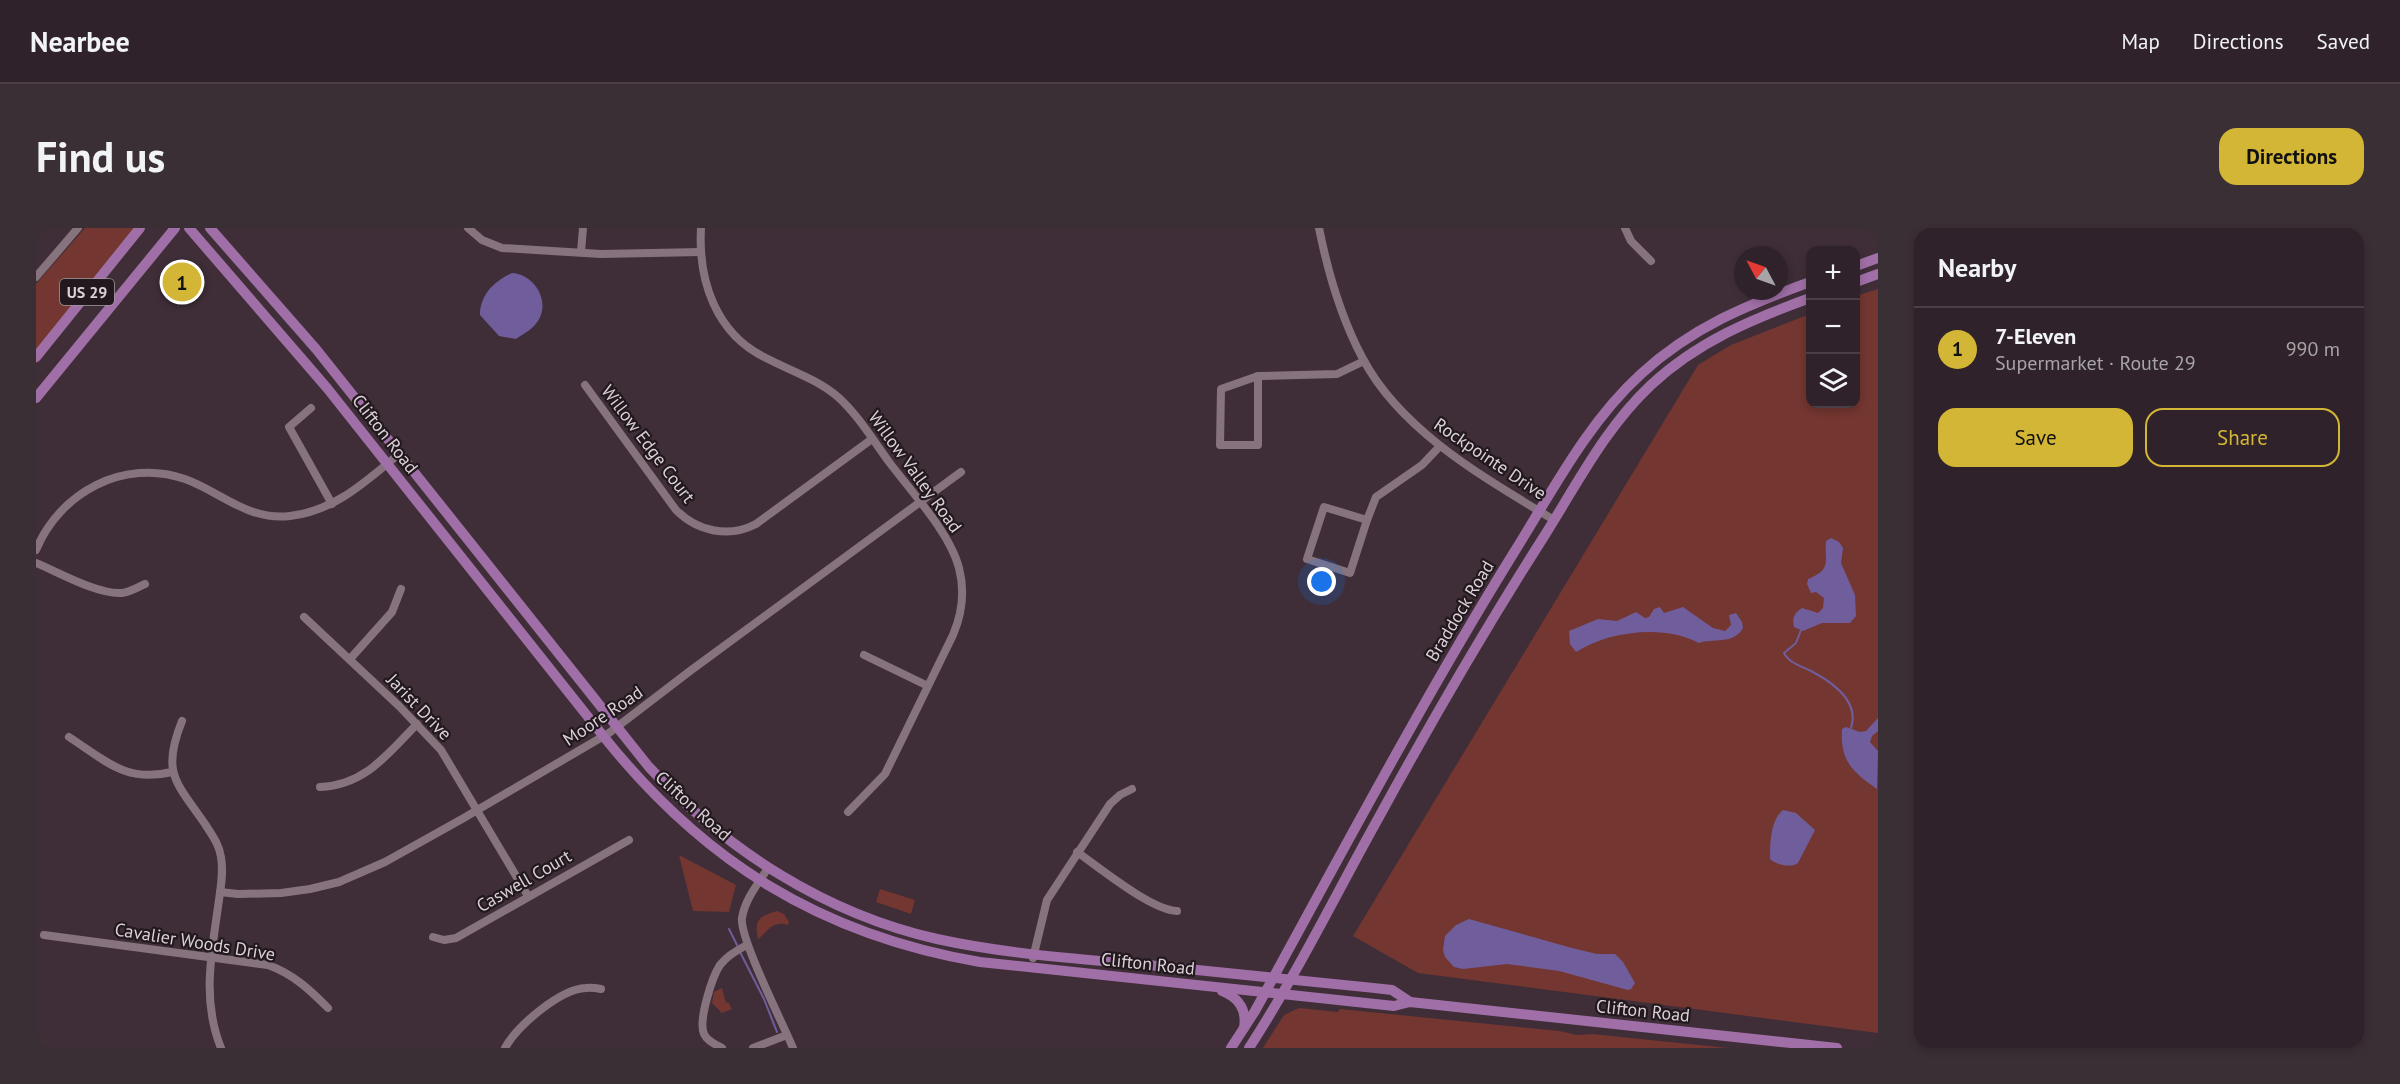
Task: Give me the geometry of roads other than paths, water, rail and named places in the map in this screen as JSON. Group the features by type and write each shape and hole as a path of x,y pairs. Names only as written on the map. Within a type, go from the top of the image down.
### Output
{"main road":[{"name":"US 29","path":"36,357 140,228"},
{"name":"US 29","path":"36,398 175,228"},
{"name":"Clifton Road","path":"189,228 326,386 604,737 665,807 725,858 759,881 821,915 889,941 949,957 1031,968 1394,1006 1410,1002 1837,1048"},
{"name":"Clifton Road","path":"210,228 315,349 650,767 689,808 735,846 768,868 827,901 878,921 936,939 1005,951 1392,990 1410,1002"},
{"path":"1860,265 1878,258"},
{"path":"1860,281 1878,274"},
{"name":"Braddock Road","path":"1231,1048 1265,993 1428,696 1540,512 1603,415 1641,374 1689,336 1742,308 1806,284"},
{"name":"Braddock Road","path":"1249,1048 1283,994 1466,662 1617,422 1652,384 1695,350 1754,318 1806,299"},
{"path":"1208,987 1233,996 1240,1003 1245,1017 1244,1028"}],"street":[{"path":"36,277 78,228"},
{"path":"468,228 482,240 502,248 581,252 701,252"},
{"path":"581,252 582,228"},
{"name":"Willow Valley Road","path":"701,228 701,252 706,286 712,305 724,323 743,344 758,354 830,390 849,408 920,503 952,550 959,568 962,590 961,608 956,627 885,774 848,812"},
{"name":"Rockpointe Drive","path":"1320,228 1340,308 1364,361 1403,412 1440,446 1554,520"},
{"path":"1625,228 1631,241 1651,261"},
{"path":"1258,376 1258,446 1221,445 1221,389 1258,376 1337,374 1364,361"},
{"name":"Willow Edge Court","path":"585,386 676,510 693,524 713,531 734,531 756,524 872,439"},
{"path":"311,408 289,427 332,504"},
{"path":"1367,520 1324,507 1307,559 1350,573 1376,497 1422,465 1440,446"},
{"path":"36,550 44,533 69,502 90,487 123,475 160,472 184,478 257,514 288,517 310,513 347,496 399,454"},
{"name":"Moore Road","path":"220,892 281,893 310,889 339,882 386,862 604,737 961,472"},
{"path":"36,563 112,592 123,593 145,584"},
{"path":"350,659 392,612 400,589"},
{"name":"Jarist Drive","path":"304,617 417,724 441,750 528,896"},
{"path":"864,655 928,686"},
{"path":"182,721 173,743 172,772 181,790 217,844 222,861 208,976 210,1008 220,1048"},
{"path":"320,788 338,787 359,778 385,757 417,724"},
{"path":"69,737 132,774 157,775 172,772"},
{"path":"1031,968 1047,900 1110,804 1120,795 1132,789"},
{"name":"Caswell Court","path":"433,937 444,940 456,938 629,840"},
{"path":"1077,852 1152,903 1166,910 1177,910"},
{"path":"768,868 747,901 741,920 747,945 793,1048"},
{"name":"Cavalier Woods Drive","path":"44,935 257,962 280,969 302,983 328,1008"},
{"path":"722,1048 708,1040 702,1031 702,1022 713,979 720,965 747,945"},
{"path":"505,1048 527,1020 544,1008 576,990 586,987 601,989"},
{"path":"753,1048 788,1035"}],"waterway":[{"path":"1801,630 1796,643 1784,653 1792,662 1819,676 1842,694 1852,709 1851,728"},
{"path":"729,929 737,945"},
{"path":"740,952 764,999 777,1032"}],"place":[{"name":"7-Eleven","path":"182,282"}]}
